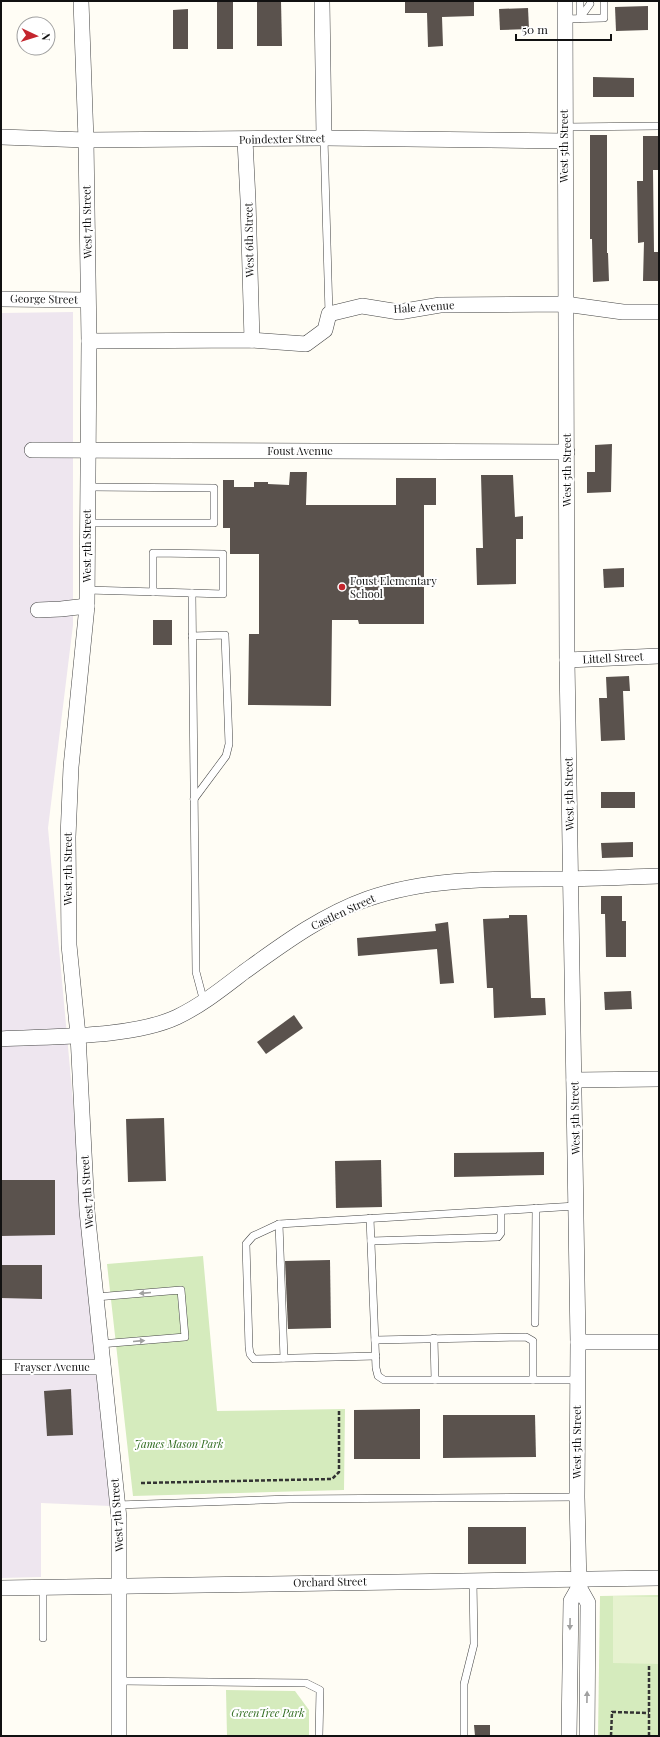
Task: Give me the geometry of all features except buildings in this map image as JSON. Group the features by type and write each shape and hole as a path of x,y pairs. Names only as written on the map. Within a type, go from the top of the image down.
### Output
{"street":[{"name":"West 7th Street","path":"81,1 86,140 87,300 89,341 87,606 71,767 68,837 69,945 78,1035 87,1211 117,1505 120,1585 119,1736"},
{"path":"322,1 324,138"},
{"name":"West 5th Street","path":"565,1 564,304 567,452 567,660 578,1342 578,1583 571,1601 569,1736"},
{"name":"Poindexter Street","path":"1,137 86,140 245,140 564,134"},
{"name":"West 6th Street","path":"245,140 252,340"},
{"name":"George Street","path":"1,299 87,300"},
{"name":"Hale Avenue","path":"329,314 362,306 399,312 440,305 564,304 623,312 659,312"},
{"path":"89,341 252,340 306,344 325,330 329,314"},
{"name":"Foust Avenue","path":"32,450 567,452"},
{"path":"38,610 61,610 87,606"},
{"name":"Littell Street","path":"567,660 659,656"},
{"name":"Castlen Street","path":"1,1039 78,1035 139,1029 176,1017 204,1002 278,948 321,920 366,899 410,886 472,879 571,879 659,876"},
{"path":"574,1080 659,1079"},
{"path":"578,1342 659,1342"},
{"name":"Frayser Avenue","path":"1,1367 103,1367"},
{"name":"Orchard Street","path":"1,1588 473,1580 578,1583 659,1578"},
{"name":"West 5th Street","path":"578,1583 588,1603 587,1736"}],"lane":[{"path":"580,1 580,18"},
{"path":"564,19 604,18 604,1"},
{"path":"580,18 590,4"},
{"path":"564,134 659,126"},
{"path":"324,138 329,314"},
{"path":"88,487 214,488 214,523 88,523"},
{"path":"87,590 153,592 192,593 223,594 223,554 153,553 153,592"},
{"path":"192,593 196,972 204,1002"},
{"path":"192,636 225,635 229,744 226,756 194,799"},
{"path":"376,1356 254,1359 250,1354 249,1347 246,1244 252,1236 279,1224 576,1206"},
{"path":"535,1323 536,1208"},
{"path":"371,1241 498,1237 501,1233 501,1210"},
{"path":"370,1218 376,1368 378,1376 384,1380 578,1380"},
{"path":"279,1224 284,1358"},
{"path":"96,1297 182,1290 185,1337 100,1344"},
{"path":"375,1340 434,1338 530,1338 532,1341 533,1380"},
{"path":"434,1338 435,1380"},
{"path":"117,1505 289,1500 577,1497"},
{"path":"464,1736 464,1684 474,1644 473,1580"},
{"path":"43,1587 43,1638"},
{"path":"120,1680 306,1682 320,1690 319,1736"}],"path":[{"path":"141,1483 332,1479 339,1472 339,1410"},
{"path":"649,1664 649,1736"},
{"path":"611,1736 612,1712 649,1713"}],"shaded area":[{"path":"73,312 73,625 48,828 110,1506 41,1503 41,1577 1,1578 1,313"}],"green space":[{"name":"James Mason Park","path":"203,1256 217,1411 345,1409 344,1490 133,1496 107,1264"},
{"path":"659,1595 659,1736 598,1736 600,1596"},
{"path":"613,1596 659,1597 659,1664 613,1663"},
{"name":"GreenTree Park","path":"226,1690 295,1691 309,1710 309,1736 227,1736"}],"place":[{"name":"Foust Elementary School","path":"342,587"}]}
